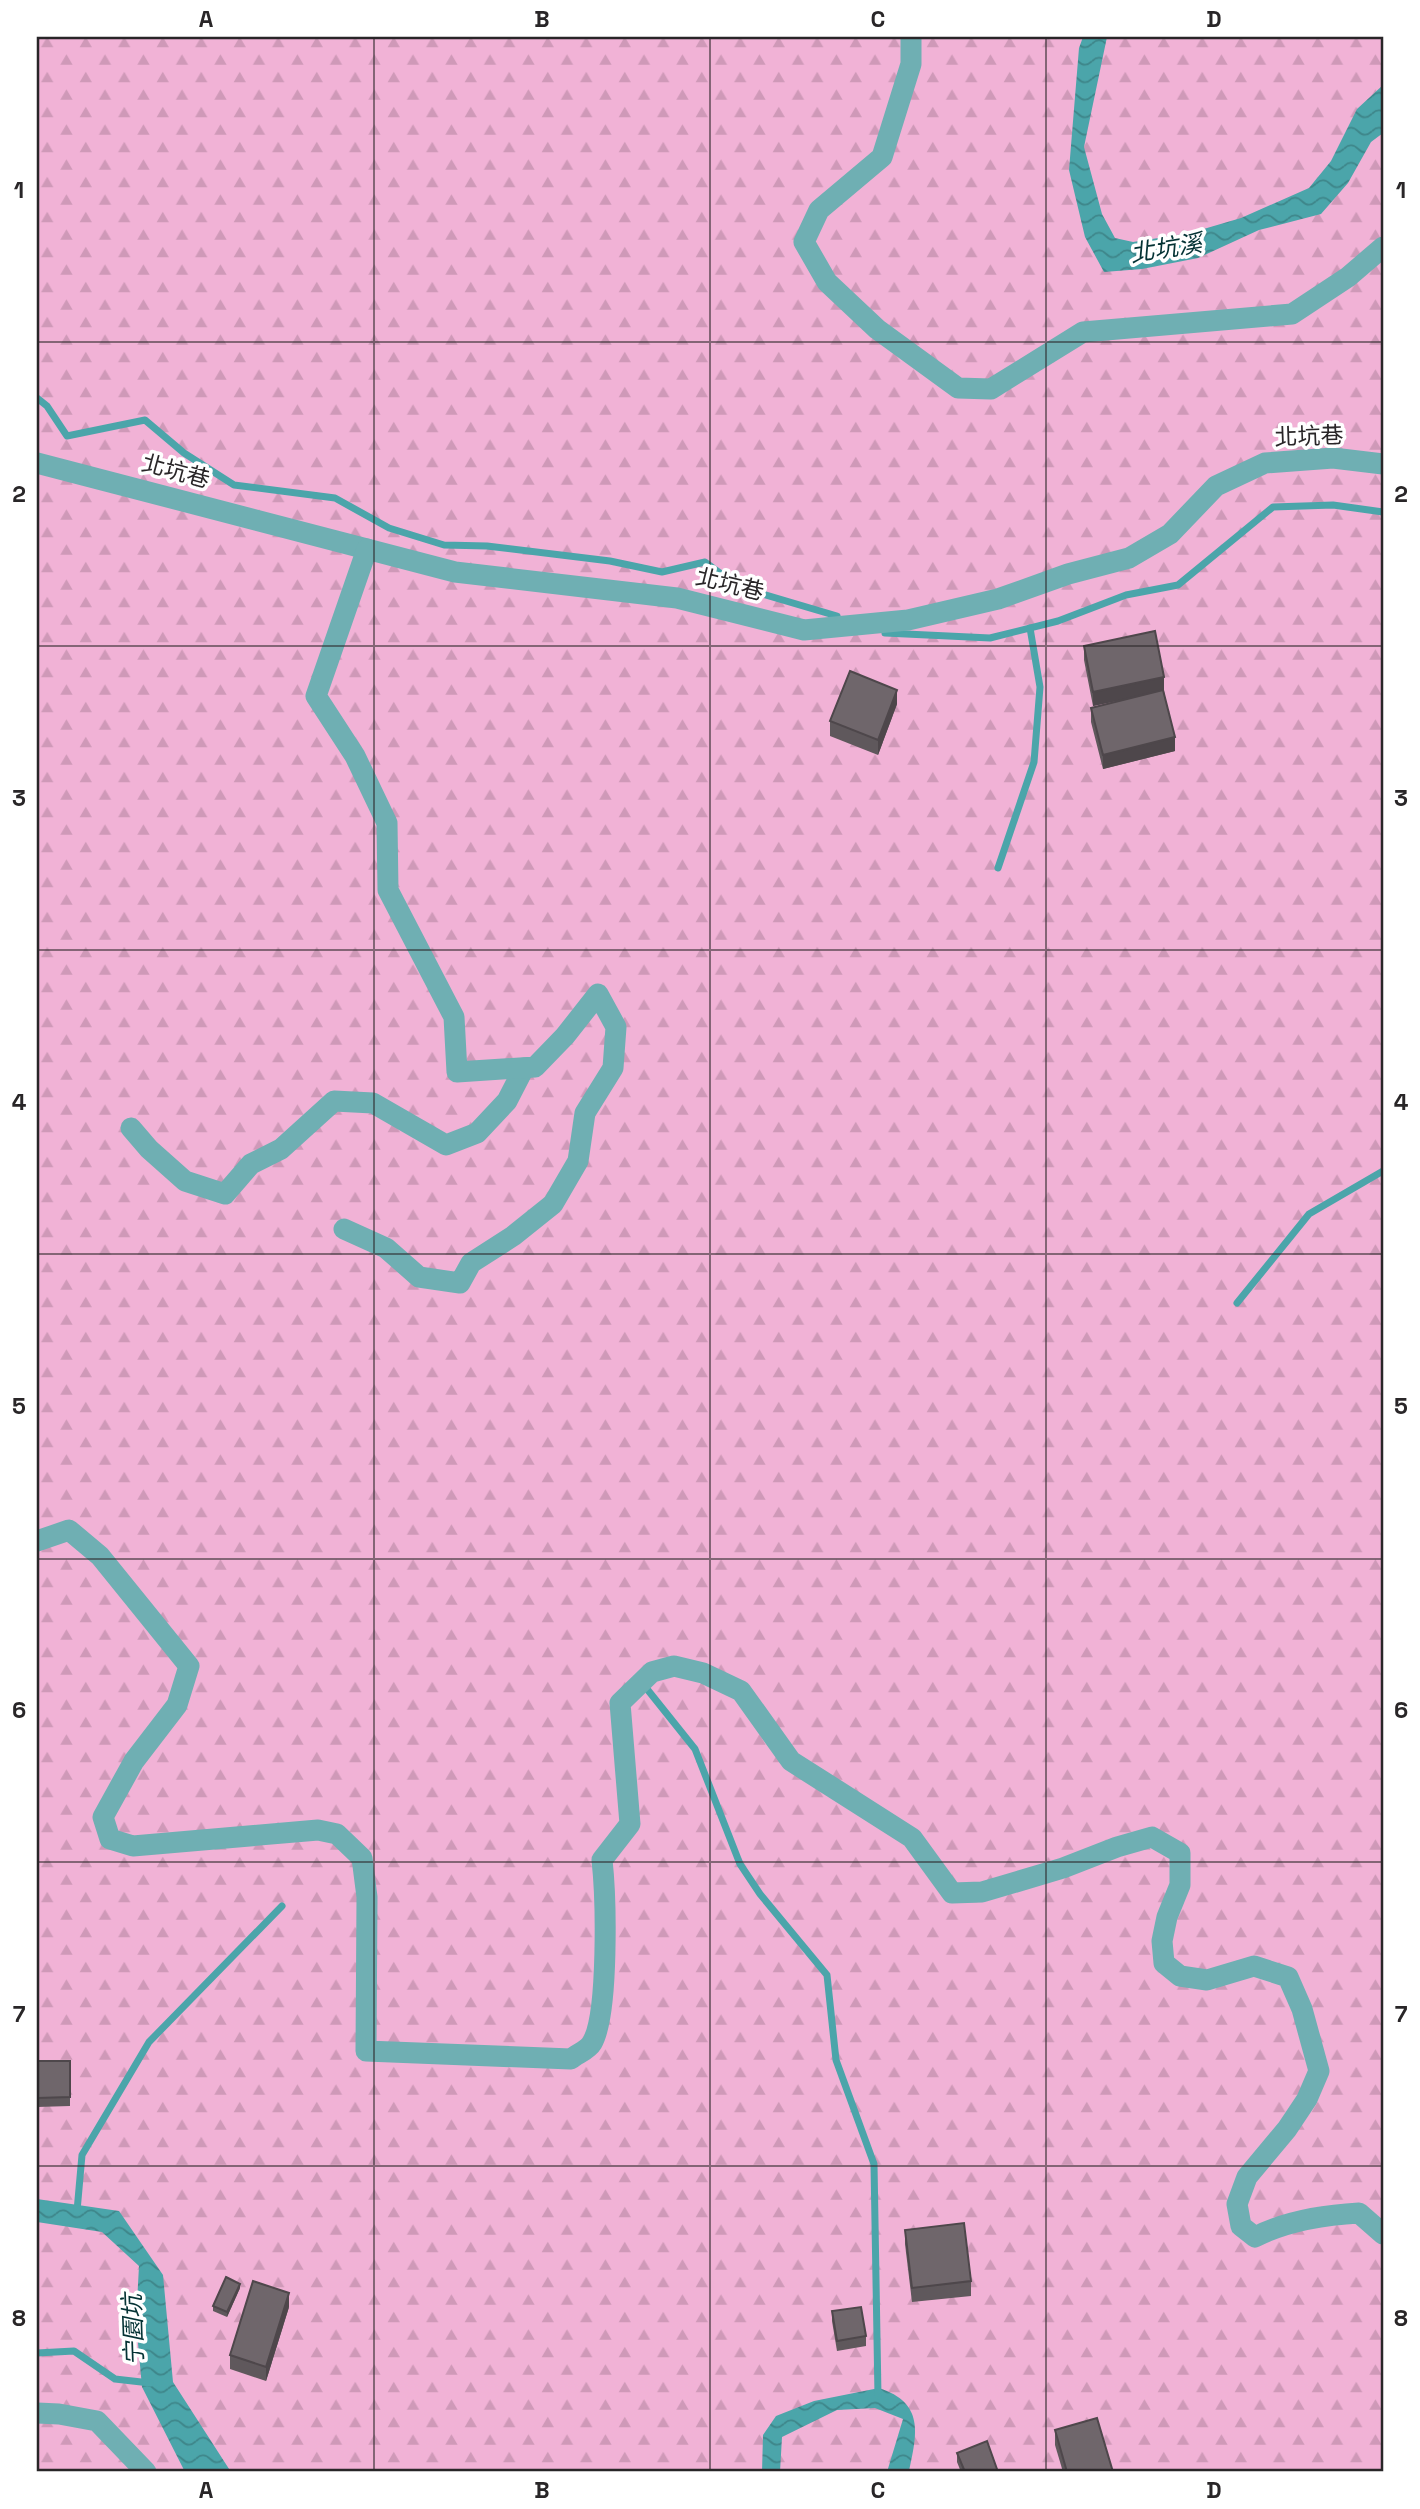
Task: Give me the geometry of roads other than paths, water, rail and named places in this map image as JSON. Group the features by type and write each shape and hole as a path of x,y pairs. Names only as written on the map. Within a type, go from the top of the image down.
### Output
{"street":[{"path":"911,37 911,64 882,157 819,210 804,242 827,282 877,329 958,388 991,389 1083,332 1292,314 1348,277 1383,247"},
{"name":"北坑巷","path":"37,463 455,572 677,598 804,630 908,620 998,599 1068,574 1129,558 1170,534 1216,486 1265,463 1332,458 1383,464"},
{"path":"344,1229 386,1248 418,1277 460,1283 471,1263 513,1236 553,1205 578,1161 585,1113 613,1068 616,1027 598,994 536,1067 457,1072 454,1017 388,890 387,823 355,756 316,696 367,549"},
{"path":"131,1128 149,1149 185,1181 225,1194 250,1164 281,1149 334,1101 373,1103 446,1145 477,1133 507,1101 524,1068"},
{"path":"37,1541 69,1530 100,1556 189,1666 177,1705 134,1761 103,1817 110,1839 133,1846 318,1830 337,1834 362,1858 367,1897 366,2051 571,2059 591,2045 600,2021 606,1895 602,1860 630,1824 620,1703 652,1672 674,1666 702,1673 741,1691 791,1760 912,1838 952,1893 982,1892 1152,1837 1180,1853 1180,1885 1161,1941 1164,1963 1180,1976 1206,1979 1254,1966 1288,1977 1303,2009 1319,2071 1307,2099 1294,2119 1247,2177 1237,2204 1241,2226 1255,2237 1275,2226 1332,2215 1359,2213 1383,2234"},
{"path":"37,2413 97,2421 146,2472"}],"water":[{"name":"北坑溪","path":"1083,37 1107,37 1084,147 1102,214 1115,238 1133,242 1190,233 1241,218 1309,188 1331,161 1357,109 1383,85 1383,133 1371,142 1348,183 1321,214 1259,230 1198,258 1142,269 1104,272 1085,237 1069,170 1079,48"},
{"path":"37,2199 119,2211 163,2275 173,2382 231,2472 185,2472 142,2387 136,2321 139,2266 102,2232 37,2222"},
{"path":"879,2388 894,2394 911,2411 915,2433 909,2472 887,2472 903,2419 875,2408 837,2410 782,2437 780,2472 762,2472 763,2435 776,2416 814,2401"}],"waterway":[{"path":"37,398 47,406 67,436 145,420 184,453 234,485 335,498 389,528 444,545 487,546 610,561 662,572 705,562 739,587 837,616"},
{"path":"885,633 990,638 1058,621 1126,595 1178,585 1273,507 1333,505 1383,512"},
{"path":"998,868 1034,762 1040,687 1030,628"},
{"path":"1237,1303 1309,1214 1383,1171"},
{"path":"647,1689 695,1749 740,1864 760,1894 827,1975 836,2060 874,2164 878,2396"},
{"path":"77,2211 82,2155 149,2042 282,1906"},
{"path":"37,2353 74,2351 115,2379 150,2383"}],"water label":[{"name":"宁園坑","path":"133,2330"}]}
